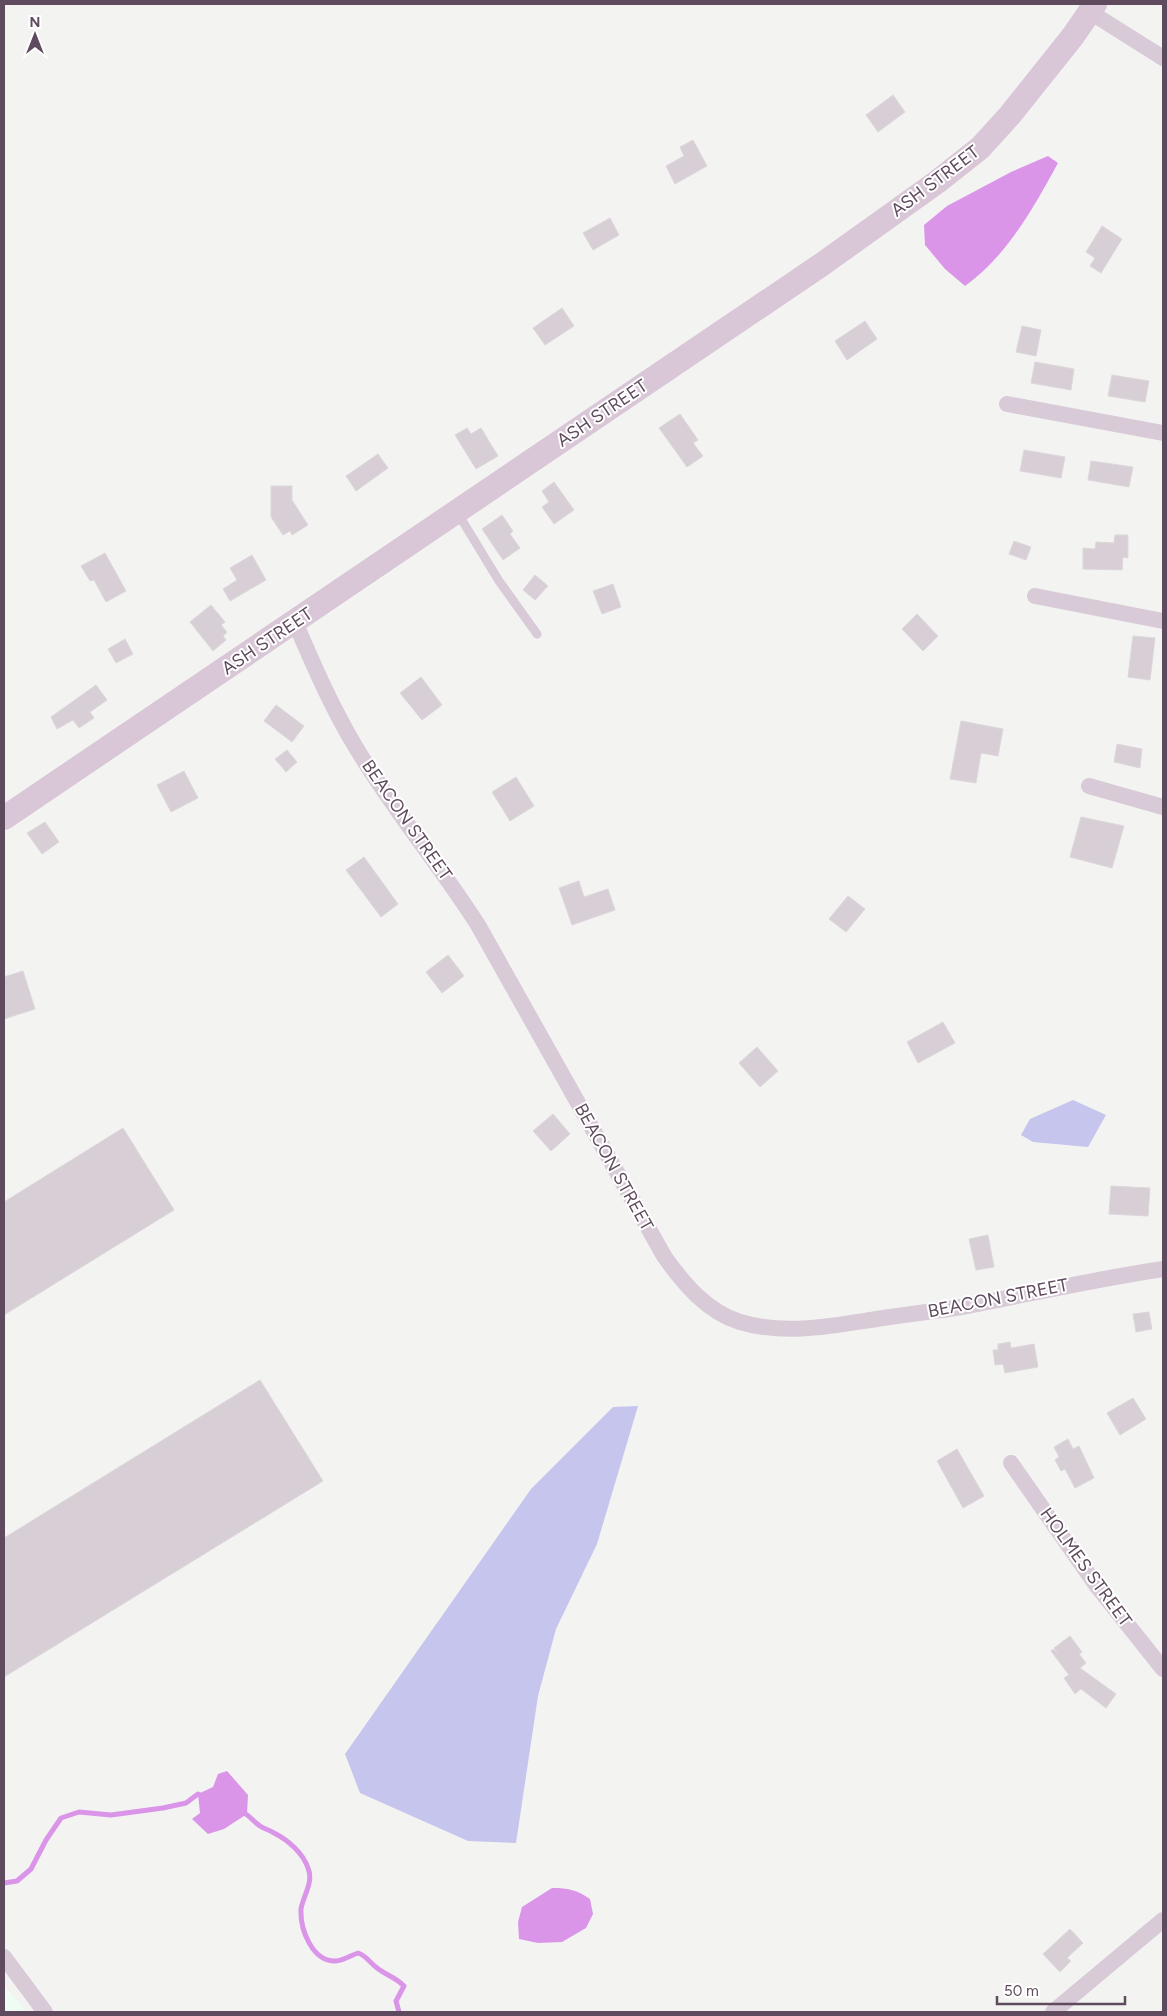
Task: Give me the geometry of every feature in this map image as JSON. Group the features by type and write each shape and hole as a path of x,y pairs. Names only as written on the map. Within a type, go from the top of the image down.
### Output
{"street":[{"name":"ASH STREET","path":"4,818 821,265 937,182 980,148 1010,115 1073,36 1092,8 1163,58"},
{"path":"1007,404 1163,433"},
{"path":"1035,596 1163,620"},
{"name":"BEACON STREET","path":"295,622 326,695 355,746 387,796 457,892 478,925 664,1256 684,1283 704,1301 738,1321 757,1326 796,1329 960,1307 1110,1277 1163,1269"},
{"path":"1089,786 1163,807"},
{"name":"HOLMES STREET","path":"1011,1463 1096,1585 1163,1669"},
{"path":"1053,2012 1163,1920"},
{"path":"4,1957 46,2012"}],"lane":[{"path":"457,512 499,582 536,634"}],"shaded area":[{"path":"1048,156 1058,163 1029,213 1007,246 980,274 965,286 945,269 925,245 924,225 947,206 1011,172"},
{"path":"1073,1100 1106,1115 1088,1147 1033,1142 1021,1135 1030,1119"},
{"path":"638,1406 597,1544 556,1629 538,1696 516,1843 468,1841 360,1793 345,1754 531,1489 613,1407"},
{"path":"227,1771 248,1795 247,1814 224,1829 208,1834 192,1819 200,1813 198,1794 213,1787 218,1774"},
{"path":"552,1888 572,1890 590,1899 593,1914 586,1928 562,1942 538,1943 519,1939 518,1922 522,1907"},
{"path":"4,1985 26,2012 4,2012"}],"building":[{"path":"893,95 905,112 878,132 866,115"},
{"path":"693,140 707,166 675,184 666,166 684,156 680,147"},
{"path":"610,218 619,235 593,250 583,233"},
{"path":"1102,226 1122,239 1101,273 1090,266 1095,258 1086,252"},
{"path":"562,308 574,326 545,345 533,328"},
{"path":"865,321 877,339 847,360 835,341"},
{"path":"1022,326 1041,330 1036,356 1016,352"},
{"path":"1035,362 1074,369 1071,390 1031,383"},
{"path":"1112,375 1149,381 1145,402 1108,396"},
{"path":"680,414 698,440 693,443 703,456 687,467 659,428"},
{"path":"467,428 471,434 481,428 498,456 476,469 455,435"},
{"path":"1024,450 1065,457 1061,478 1020,471"},
{"path":"378,454 388,468 356,491 346,476"},
{"path":"1091,461 1133,467 1129,487 1088,480"},
{"path":"554,482 574,510 554,524 542,507 549,502 542,491"},
{"path":"271,486 292,486 292,500 308,525 292,535 290,531 283,535 271,517"},
{"path":"502,515 513,531 510,534 520,548 503,560 482,529"},
{"path":"1115,535 1128,535 1128,558 1123,557 1122,570 1083,569 1083,548 1095,549 1096,542 1114,543"},
{"path":"1014,541 1031,547 1026,560 1009,554"},
{"path":"105,553 126,591 106,602 94,580 90,581 81,566"},
{"path":"252,555 266,580 230,601 223,589 237,580 230,568"},
{"path":"535,575 548,586 535,600 523,590"},
{"path":"613,584 621,607 602,614 593,591"},
{"path":"211,605 225,622 221,625 227,632 223,636 226,640 213,651 190,622"},
{"path":"917,614 938,636 923,651 902,629"},
{"path":"1133,636 1155,638 1150,680 1128,677"},
{"path":"125,639 133,654 116,663 108,649"},
{"path":"421,677 442,705 422,720 400,693"},
{"path":"96,685 107,700 90,712 94,718 79,728 73,720 57,729 51,717"},
{"path":"276,705 304,726 292,742 264,721"},
{"path":"961,721 1003,729 998,756 981,753 976,783 950,779"},
{"path":"1117,744 1142,749 1140,768 1114,762"},
{"path":"287,750 297,762 286,772 275,759"},
{"path":"184,771 198,798 171,812 157,785"},
{"path":"516,777 534,806 510,821 492,792"},
{"path":"1081,817 1124,826 1112,868 1070,857"},
{"path":"45,822 59,842 42,854 27,833"},
{"path":"364,857 398,904 381,917 346,870"},
{"path":"579,881 584,897 608,889 615,910 572,925 559,888"},
{"path":"848,896 865,909 846,932 829,919"},
{"path":"448,955 464,976 442,993 426,972"},
{"path":"23,971 35,1009 4,1019 4,977"},
{"path":"943,1022 955,1043 918,1063 907,1042"},
{"path":"757,1047 778,1071 760,1087 739,1063"},
{"path":"553,1114 570,1134 551,1151 533,1131"},
{"path":"123,1128 174,1210 4,1315 4,1202"},
{"path":"1111,1186 1150,1188 1148,1216 1109,1214"},
{"path":"988,1235 994,1267 976,1270 969,1239"},
{"path":"1149,1312 1152,1329 1136,1332 1133,1314"},
{"path":"1010,1342 1011,1348 1034,1344 1038,1367 1005,1373 1003,1364 995,1365 993,1350 998,1350 998,1344"},
{"path":"260,1380 323,1481 4,1677 4,1538"},
{"path":"1133,1398 1146,1419 1120,1435 1107,1413"},
{"path":"1068,1439 1073,1449 1079,1446 1094,1478 1075,1488 1065,1469 1061,1471 1055,1460 1059,1457 1054,1447"},
{"path":"957,1449 984,1496 963,1508 937,1461"},
{"path":"1070,1636 1082,1652 1079,1654 1086,1663 1080,1668 1116,1694 1106,1708 1081,1689 1075,1694 1064,1678 1069,1675 1051,1651 1053,1649 1058,1653 1054,1648"},
{"path":"1070,1929 1083,1943 1067,1958 1071,1961 1060,1972 1043,1954"}],"waterway":[{"path":"4,1883 17,1881 31,1869 46,1840 61,1818 79,1812 111,1815 163,1808 186,1803 198,1794 204,1797"},
{"path":"242,1812 255,1823 290,1843 306,1862 310,1878 302,1904 301,1917 305,1935 314,1950 320,1956 336,1961 358,1953 377,1968 397,1980 404,1986 396,2001 399,2012"}]}
